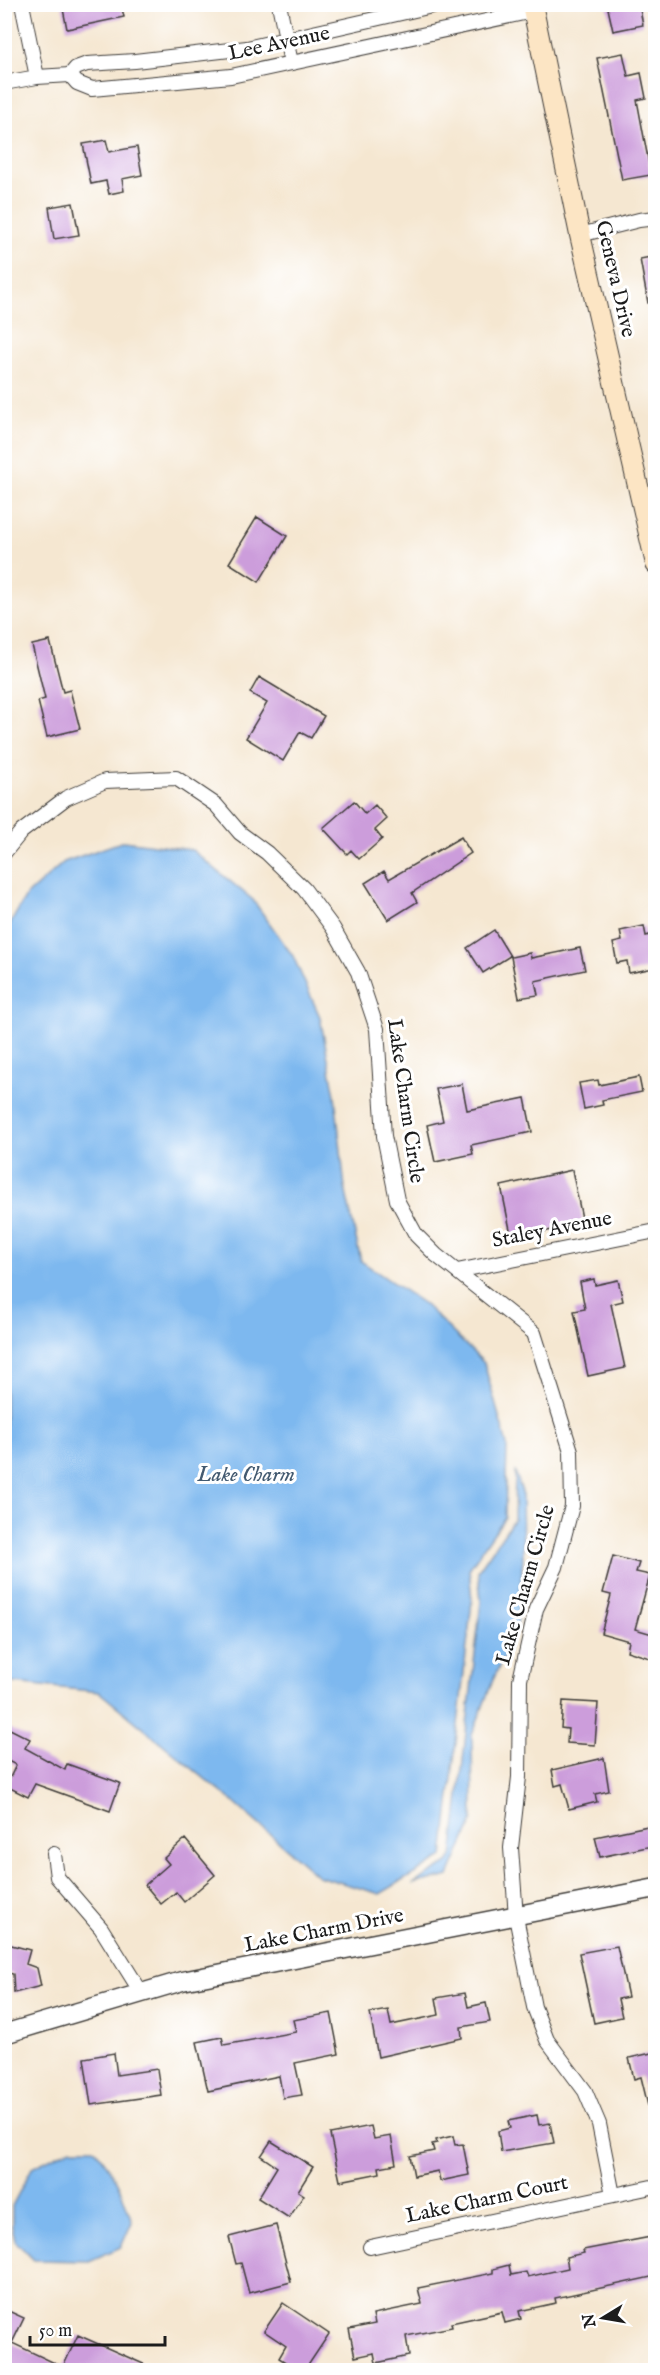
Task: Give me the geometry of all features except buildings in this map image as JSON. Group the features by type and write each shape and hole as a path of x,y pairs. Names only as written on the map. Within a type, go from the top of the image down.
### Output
{"main road":[{"name":"Geneva Drive","path":"532,8 580,235 656,564"}],"street":[{"path":"22,4 37,77"},
{"path":"279,4 291,63"},
{"name":"Lee Avenue","path":"4,83 37,77 70,75 76,68 87,64 248,48 441,4"},
{"name":"Lee Avenue","path":"70,75 77,83 92,89 231,76 532,8"},
{"path":"580,235 656,218"},
{"name":"Lake Charm Circle","path":"4,853 21,832 66,798 105,782 176,778 216,805 240,833 267,853 303,889 333,928 358,972 377,1029 384,1136 397,1200 416,1235 534,1333 571,1451 572,1506 556,1567 536,1610 519,1680 519,1777 511,1848 516,1917"},
{"name":"Staley Avenue","path":"457,1271 656,1231"},
{"path":"54,1854 57,1877 101,1928 141,1992"},
{"name":"Lake Charm Drive","path":"4,2034 182,1981 656,1888"},
{"path":"516,1917 534,2007 547,2040 585,2091 599,2124 613,2195"},
{"name":"Lake Charm Court","path":"370,2247 656,2186"}],"water":[{"name":"Lake Charm","path":"124,841 192,850 253,900 293,956 320,1017 335,1095 345,1188 361,1261 424,1304 484,1363 507,1445 505,1517 469,1569 472,1601 443,1857 380,1894 318,1876 232,1801 99,1692 5,1682 5,933 26,896 64,862"},
{"path":"515,1471 522,1492 523,1558 517,1629 493,1680 472,1735 473,1820 449,1876 413,1884 448,1863 452,1857 481,1601 478,1571 514,1519"},
{"path":"71,2148 94,2148 101,2156 117,2183 132,2222 121,2247 89,2261 34,2260 15,2241 12,2206 32,2168"}]}
